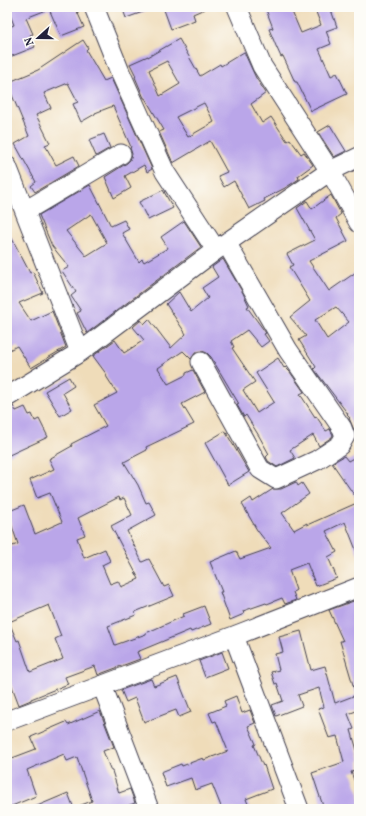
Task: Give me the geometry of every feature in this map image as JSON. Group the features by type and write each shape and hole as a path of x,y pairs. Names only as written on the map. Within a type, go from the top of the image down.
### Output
{"street":[{"path":"94,7 120,72 166,172 222,247 288,350 342,428 345,436 340,445 317,460 276,479 260,469 201,362"},
{"path":"237,7 262,66 330,172 359,223"},
{"path":"25,211 121,154"},
{"path":"7,397 80,352 222,247 330,172 359,157"},
{"path":"7,166 80,352"},
{"path":"7,721 234,636 359,587"},
{"path":"234,636 299,809"},
{"path":"102,685 149,809"}],"building":[{"path":"7,7 75,7 84,27 61,36 49,9 26,18 33,34 30,35 35,47 7,58 7,28 14,25"},
{"path":"122,7 153,7 154,8 126,18"},
{"path":"163,7 209,7 193,14 195,20 171,29"},
{"path":"265,7 290,7 301,33 321,25 314,7 330,7 337,27 326,31 331,44 319,49 331,76 337,73 347,94 311,111 283,56 281,57 276,46 269,29 273,28"},
{"path":"179,39 200,76 220,64 221,66 244,52 256,78 266,93 251,104 262,123 271,117 287,141 290,139 301,154 304,152 313,165 298,176 299,179 264,199 265,201 249,209 234,181 224,187 218,176 227,172 210,141 173,163 159,132 164,130 144,98 130,64 148,57","holes":["167,61 180,84 160,96 149,70","204,103 214,122 188,137 176,117"]},
{"path":"83,40 88,48 86,50 104,81 111,78 152,169 147,172 144,165 125,176 131,188 114,198 105,177 127,163 132,154 131,147 113,106 95,113 81,122 73,104 78,102 68,83 44,93 51,108 36,115 50,143 45,145 56,165 74,156 79,166 35,192 31,186 36,182 15,144 29,136 7,83 38,70"},
{"path":"330,125 346,151 334,157 318,132"},
{"path":"104,134 110,148 96,156 89,140"},
{"path":"90,185 111,226 124,220 129,229 122,233 139,262 142,259 144,262 168,248 161,237 184,221 201,247 87,333 77,313 81,311 71,296 76,292 62,271 69,267 52,246 39,215","holes":["91,214 107,243 86,256 66,231"]},
{"path":"163,190 173,208 148,220 139,202"},
{"path":"331,195 341,214 336,218 348,241 309,261 329,291 359,270 359,427 354,430 350,418 347,415 348,414 314,369 316,367 299,340 306,336 290,317 310,301 289,267 293,265 287,254 315,240 297,208 307,201 312,209","holes":["336,307 349,322 327,339 315,320"]},
{"path":"7,229 30,273 33,272 43,293 19,303 31,321 52,311 66,347 31,368 17,346 7,351"},
{"path":"223,259 243,293 249,306 247,307 266,333 264,334 269,341 261,347 247,330 231,341 234,347 232,348 255,382 243,390 257,413 274,402 256,373 278,358 284,368 285,367 290,372 304,392 300,394 315,417 316,416 326,431 330,429 333,435 319,446 313,435 290,450 295,458 277,467 268,461 266,457 269,454 259,436 246,415 244,417 237,405 239,404 211,357 207,353 202,351 196,352 191,359 183,351 158,368 168,384 193,370 205,392 182,404 194,424 146,447 147,450 124,462 138,485 146,503 149,502 156,515 127,531 142,562 149,559 164,587 169,585 174,596 135,612 136,615 108,626 115,645 146,634 184,616 183,614 204,606 211,624 191,632 190,630 137,652 140,659 98,675 95,666 65,677 68,684 19,705 7,673 7,548 18,544 7,512 24,505 35,534 62,522 50,493 37,498 30,480 54,469 49,459 72,446 71,444 106,426 94,405 117,393 106,376 107,375 93,356 115,340 124,353 144,340 133,327 141,320 144,324 149,319 171,348 186,334 166,304 179,292 191,312 208,298 202,288 218,277 212,267","holes":["119,497 120,500 124,498 132,515 111,526 139,579 121,587 118,581 110,584 102,565 110,561 105,549 84,558 77,538 85,535 78,518","49,605 61,636 55,639 63,659 30,672 19,640 17,641 9,622"]},
{"path":"69,377 74,386 63,393 72,409 60,416 45,391"},
{"path":"13,406 16,411 25,407 29,415 32,414 35,421 39,419 48,437 7,456 7,408"},
{"path":"225,431 249,472 228,485 205,443"},
{"path":"359,455 359,502 332,463 344,456 348,461"},
{"path":"296,482 298,486 302,483 309,494 282,513 294,530 307,523 307,525 359,502 358,555 345,522 326,531 337,552 328,557 337,578 316,586 307,563 289,570 296,590 293,592 296,600 285,604 282,598 243,611 244,614 230,620 220,592 222,592 210,562 236,551 240,559 271,548 257,530 242,504 251,498 253,502 273,489 281,489"},
{"path":"359,599 359,710 348,714 354,729 351,730 359,757 359,770 351,772 359,793 359,809 324,809 312,773 344,762 337,736 329,738 318,709 324,707 319,688 298,695 302,706 276,716 272,705 283,701 277,683 275,684 271,672 279,670 275,654 283,652 279,637 301,631 311,670 325,666 335,703 356,695 340,641 343,641 329,610"},
{"path":"222,652 228,668 205,677 199,661"},
{"path":"177,677 191,712 179,717 176,710 144,722 135,698 126,702 121,690 151,679 154,686"},
{"path":"236,696 242,713 250,710 255,723 248,726 272,789 246,799 250,809 222,809 212,784 195,790 191,778 166,787 161,772 181,764 182,766 203,758 204,760 228,751 216,721 213,722 209,713 226,706 224,701"},
{"path":"100,711 114,747 103,751 112,771 119,793 130,789 135,803 119,809 73,809 92,801 77,757 67,761 64,754 27,770 36,796 7,808 7,760 36,749 31,737 66,722 68,725"},
{"path":"68,793 73,806 66,809 30,809"}]}
